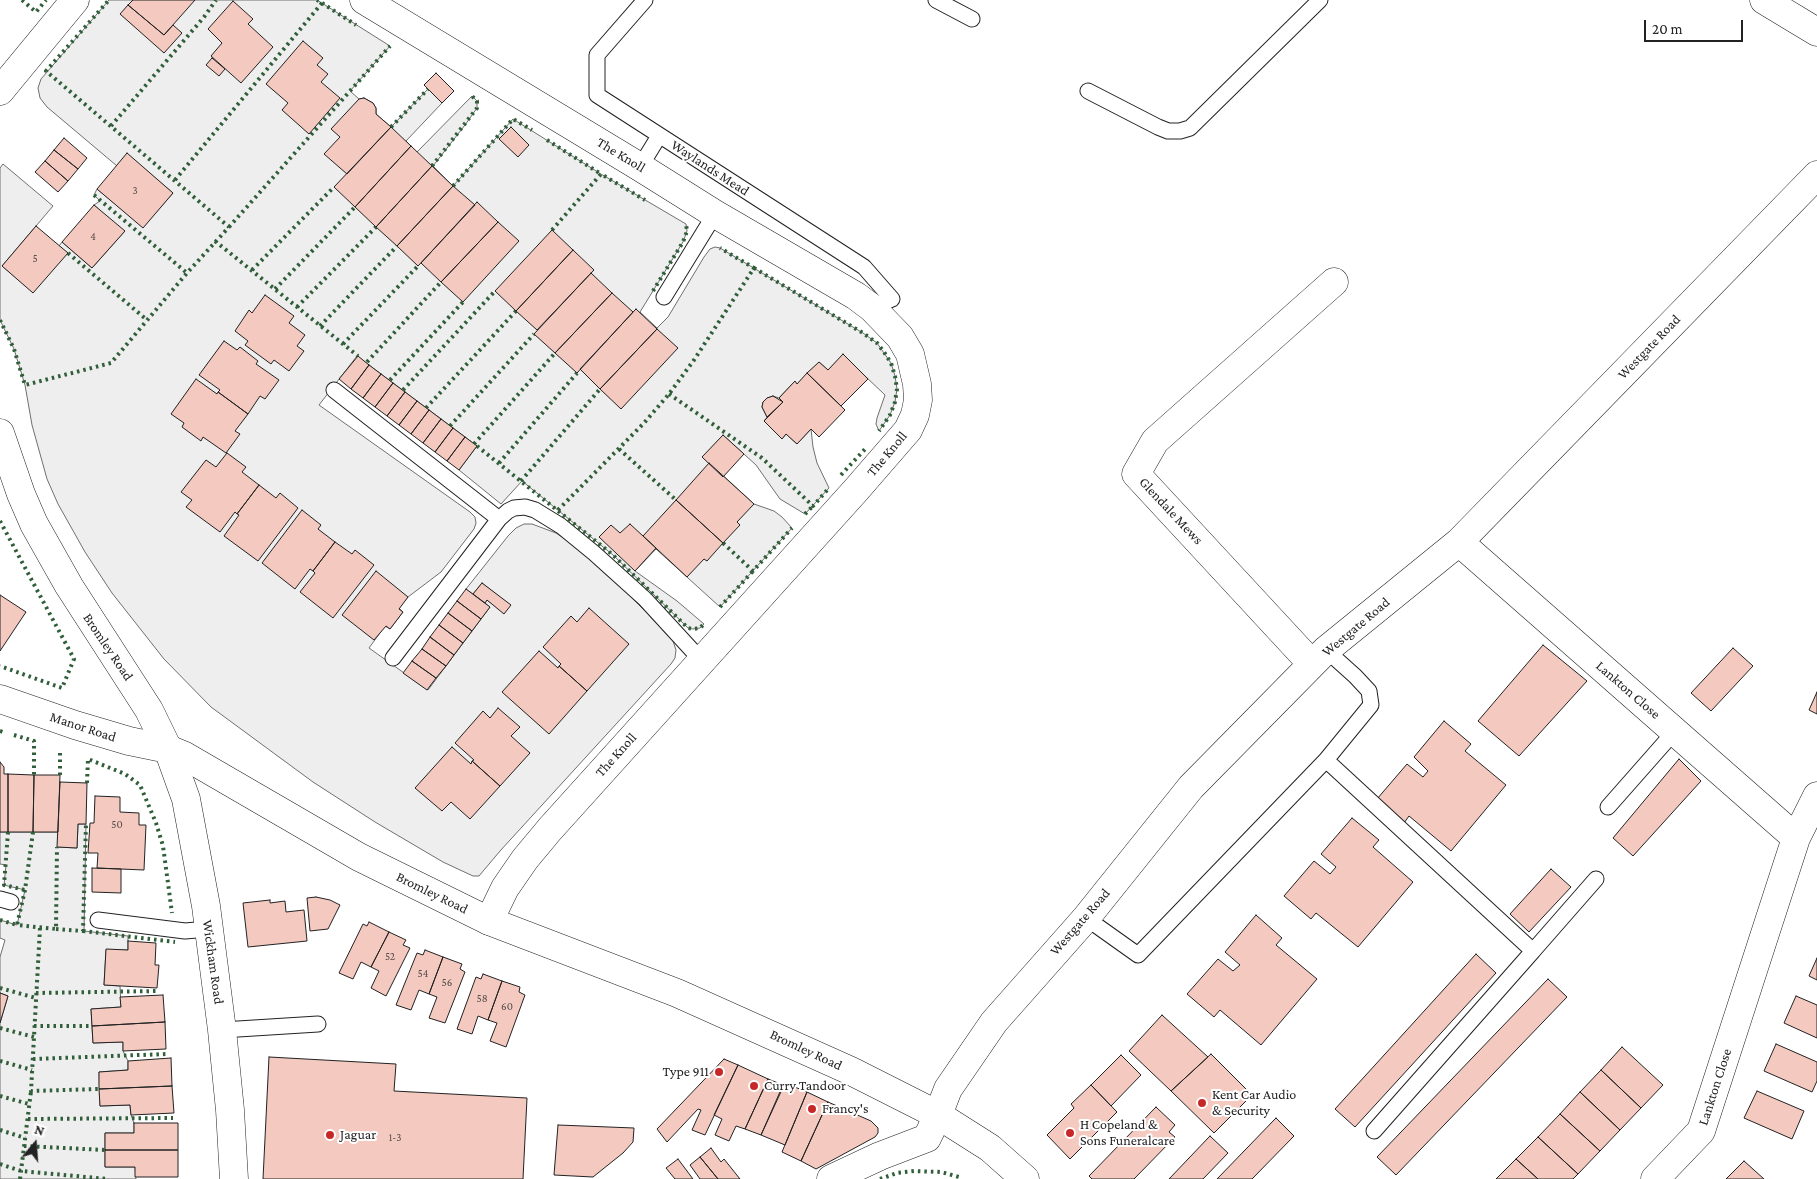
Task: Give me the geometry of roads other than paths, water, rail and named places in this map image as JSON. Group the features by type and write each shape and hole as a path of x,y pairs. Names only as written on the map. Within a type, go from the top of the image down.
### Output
{"street":[{"path":"0,91 74,0"},
{"name":"The Knoll","path":"364,0 715,214 856,296 872,308 900,337 910,354 917,384 918,400 915,415 908,430 550,828 505,888 488,921"},
{"path":"1764,0 1817,32"},
{"name":"Westgate Road","path":"831,1179 880,1156 926,1138 938,1115 948,1089 994,1022 1086,918 1191,787 1319,657 1459,542 1817,175"},
{"name":"Glendale Mews","path":"1319,657 1136,474 1155,441 1334,282"},
{"name":"Bromley Road","path":"0,433 21,494 49,552 94,626 149,710 168,748 208,768 359,857 488,921 704,1005 843,1067 938,1115 990,1148 1025,1179"},
{"name":"Lankton Close","path":"1459,542 1796,838"},
{"name":"Manor Road","path":"0,699 129,741 168,748"},
{"name":"Wickham Road","path":"168,748 186,799 208,928 222,1030 230,1110 234,1179"},
{"name":"Lankton Close","path":"1655,1179 1701,1131 1796,838 1817,796"}],"lane":[{"name":"Waylands Mead","path":"646,0 597,55 597,95 864,267 892,299 872,308"},
{"path":"936,0 972,19"},
{"path":"1088,91 1158,128 1180,131 1190,128 1320,0"},
{"path":"640,167 660,136"},
{"path":"664,297 715,214"},
{"path":"334,390 499,519"},
{"path":"392,658 499,519 514,508 525,507 535,510 561,526 594,553 644,599 701,660"},
{"path":"1086,918 1138,955 1326,760 1371,705 1369,691 1355,676 1319,657"},
{"path":"1608,807 1675,731"},
{"path":"1326,760 1533,951"},
{"path":"1374,1131 1596,879"},
{"path":"98,920 184,931 208,928"},
{"path":"222,1030 318,1024"}],"place":[{"name":"Type 911","path":"719,1072"},
{"name":"Curry Tandoor","path":"754,1086"},
{"name":"Kent Car Audio & Security","path":"1202,1103"},
{"name":"Francy's","path":"812,1109"},
{"name":"H Copeland & Sons Funeralcare","path":"1070,1133"},
{"name":"Jaguar","path":"330,1135"}]}
